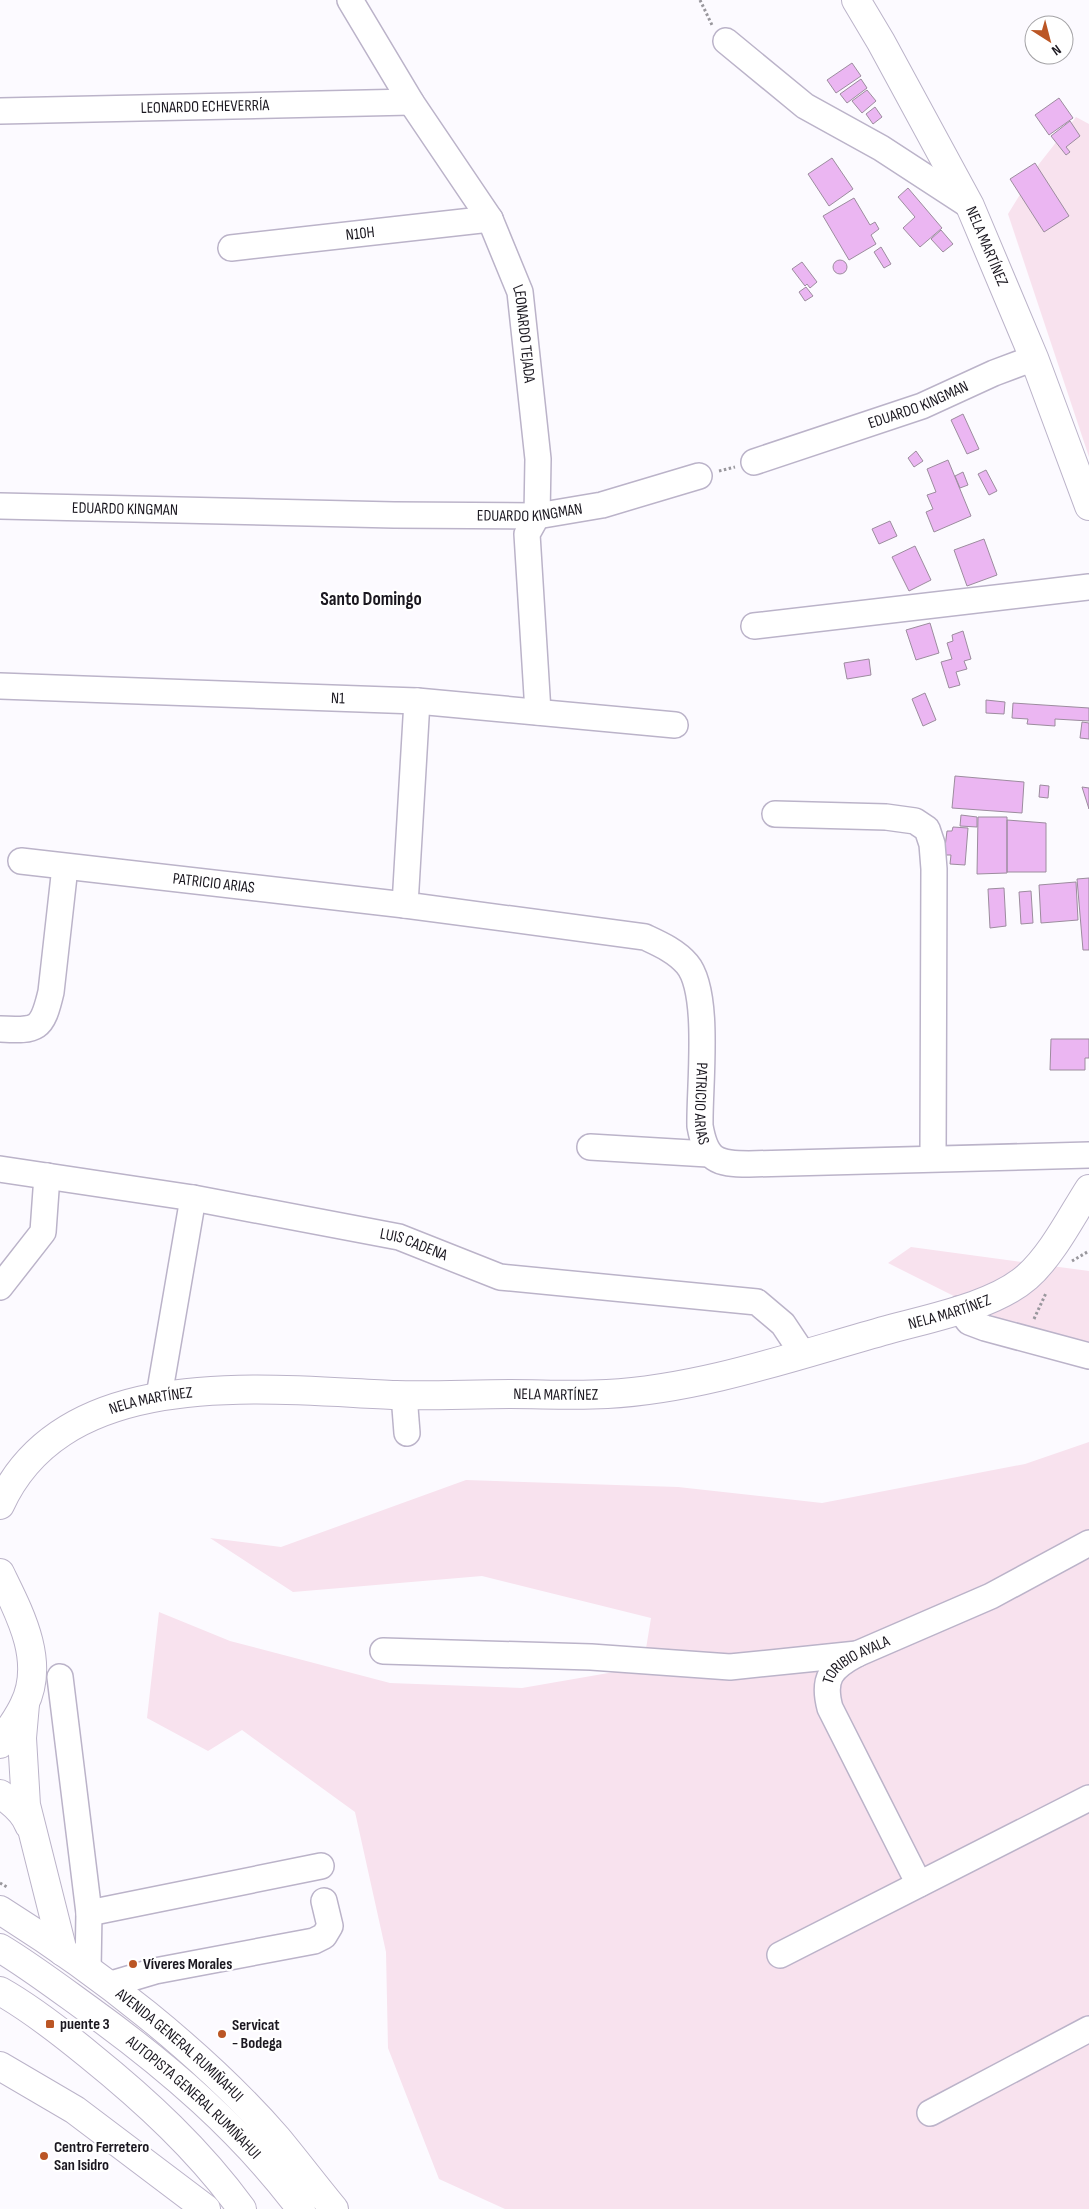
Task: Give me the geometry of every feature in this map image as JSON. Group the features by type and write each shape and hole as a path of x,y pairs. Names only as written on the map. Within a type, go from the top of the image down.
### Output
{"main road":[{"name":"NELA MARTÍNEZ","path":"856,0 882,42 970,206 1034,358 1089,506"},
{"name":"NELA MARTÍNEZ","path":"0,1504 24,1464 53,1437 86,1419 159,1396 230,1389 404,1395 608,1394 679,1385 803,1354 959,1309 1009,1290 1040,1264 1089,1188"},
{"path":"0,1573 21,1617 29,1648 31,1679 25,1704 22,1738 26,1805 33,1839 63,1952"},
{"path":"2,1740 25,1704"},
{"path":"0,1794 14,1804 26,1818 33,1839"},
{"name":"AVENIDA GENERAL RUMIÑAHUI","path":"4,1899 63,1952 98,1978 214,2074 276,2138 334,2209"},
{"name":"AUTOPISTA GENERAL RUMIÑAHUI","path":"0,1948 27,1964 127,2038 217,2113 287,2190 301,2209"},
{"path":"0,1991 50,2024 128,2087 186,2142 242,2209"},
{"path":"0,2066 75,2110 206,2209"}],"street":[{"name":"LEONARDO TEJADA","path":"350,0 411,102 490,219 520,292 538,459 537,516 527,534 538,712"},
{"path":"726,41 806,106 881,148 970,206"},
{"name":"LEONARDO ECHEVERRÍA","path":"0,111 411,102"},
{"name":"N10H","path":"231,248 490,219"},
{"name":"EDUARDO KINGMAN","path":"754,462 922,406 994,373 1034,358"},
{"name":"EDUARDO KINGMAN","path":"0,506 386,515 537,516 602,505 700,476"},
{"path":"754,626 1089,587"},
{"name":"N1","path":"0,686 417,701 675,724"},
{"path":"405,905 417,701"},
{"path":"775,814 886,817 915,820 927,830 932,844 934,869 934,1158"},
{"name":"PATRICIO ARIAS","path":"21,862 405,905 645,937 670,949 688,964 698,988 702,1014 700,1126 703,1142 708,1154 718,1162 733,1164 1089,1155"},
{"path":"0,1029 26,1031 35,1028 42,1021 51,992 66,867"},
{"path":"590,1147 708,1154"},
{"name":"LUIS CADENA","path":"0,1169 193,1198 399,1237 500,1277 757,1302 783,1324 803,1354"},
{"path":"0,1286 43,1232 47,1176"},
{"path":"159,1396 193,1198"},
{"path":"959,1309 969,1322 1026,1340 1089,1356"},
{"path":"404,1395 406,1433"},
{"name":"TORIBIO AYALA","path":"918,1884 830,1708 825,1691 830,1676 840,1663 857,1654 991,1596 1089,1543"},
{"path":"383,1651 591,1657 730,1666 857,1654"},
{"path":"60,1677 98,1978 155,1971 314,1941 324,1936 330,1926 324,1901"},
{"path":"780,1955 1089,1798"},
{"path":"89,1913 321,1866"},
{"path":"930,2113 1089,2029"}],"path":[{"path":"700,0 713,27 726,41"},
{"path":"700,476 754,462"},
{"path":"1068,1263 1089,1251"},
{"path":"1026,1340 1047,1289"},
{"path":"0,1883 4,1899"}],"shaded area":[{"path":"1076,117 1089,124 1089,457 1008,214 1039,164"},
{"path":"911,1247 1089,1271 1089,1364 888,1263"},
{"path":"1089,1442 1089,2209 505,2209 439,2179 388,2048 386,1952 355,1812 242,1730 208,1751 147,1718 159,1612 230,1641 390,1683 522,1688 643,1667 651,1618 482,1576 293,1592 210,1538 281,1547 466,1480 678,1487 822,1503 1025,1464"}],"building":[{"path":"852,63 861,76 836,93 827,80"},
{"path":"861,79 867,88 847,103 840,94"},
{"path":"867,90 876,101 862,113 852,101"},
{"path":"1059,98 1073,118 1049,135 1035,115"},
{"path":"875,107 882,117 873,124 866,114"},
{"path":"1070,121 1080,136 1066,147 1070,152 1066,155 1051,136"},
{"path":"832,158 853,189 829,206 808,174"},
{"path":"1035,163 1069,216 1044,232 1010,179"},
{"path":"908,188 942,228 920,247 903,228 915,217 898,197"},
{"path":"854,198 870,225 875,222 879,229 871,235 876,244 849,260 823,216"},
{"path":"941,230 953,244 943,252 931,239"},
{"path":"881,247 891,264 884,268 874,252"},
{"path":"840,260 845,262 847,267 845,272 840,274 835,272 833,267 835,262"},
{"path":"802,262 817,282 810,288 807,284 805,286 792,269"},
{"path":"806,287 813,296 805,301 799,292"},
{"path":"963,414 979,449 967,454 951,420"},
{"path":"916,451 923,461 914,467 908,458"},
{"path":"948,460 971,516 934,532 926,512 933,509 927,495 936,492 927,469"},
{"path":"986,470 997,491 989,495 978,474"},
{"path":"963,472 968,485 960,488 955,476"},
{"path":"890,521 897,536 879,544 872,529"},
{"path":"984,539 997,575 967,586 954,550"},
{"path":"915,546 931,580 909,591 892,557"},
{"path":"930,623 939,653 916,660 906,630"},
{"path":"963,631 971,659 964,661 967,669 956,672 960,685 949,688 941,662 952,659 947,643 953,641 952,635"},
{"path":"869,659 871,675 847,679 844,663"},
{"path":"925,693 936,720 923,726 912,699"},
{"path":"986,700 1005,702 1004,714 986,713"},
{"path":"1013,703 1089,708 1089,721 1055,719 1055,726 1027,724 1028,719 1012,718"},
{"path":"1082,722 1089,723 1089,739 1080,738"},
{"path":"955,776 1024,782 1022,813 952,808"},
{"path":"1040,785 1049,786 1048,798 1039,797"},
{"path":"1082,787 1089,788 1089,809"},
{"path":"961,815 977,817 977,827 960,826"},
{"path":"978,817 1007,817 1007,873 977,874"},
{"path":"1007,820 1046,823 1046,872 1007,872"},
{"path":"953,827 968,828 965,865 950,864 951,855 944,855 947,831 952,831"},
{"path":"1089,878 1089,950 1083,950 1077,879"},
{"path":"1076,882 1078,920 1041,923 1039,885"},
{"path":"1004,888 1006,926 990,928 988,889"},
{"path":"1031,891 1033,923 1021,924 1019,892"},
{"path":"1051,1039 1089,1039 1089,1058 1085,1058 1085,1070 1050,1070"}],"place":[{"name":"Víveres Morales","path":"133,1964"},
{"name":"puente 3","path":"50,2024"},
{"name":"Servicat - Bodega","path":"222,2034"},
{"name":"Centro Ferretero San Isidro","path":"44,2156"}],"district":[{"name":"Santo Domingo","path":"371,599"}]}
